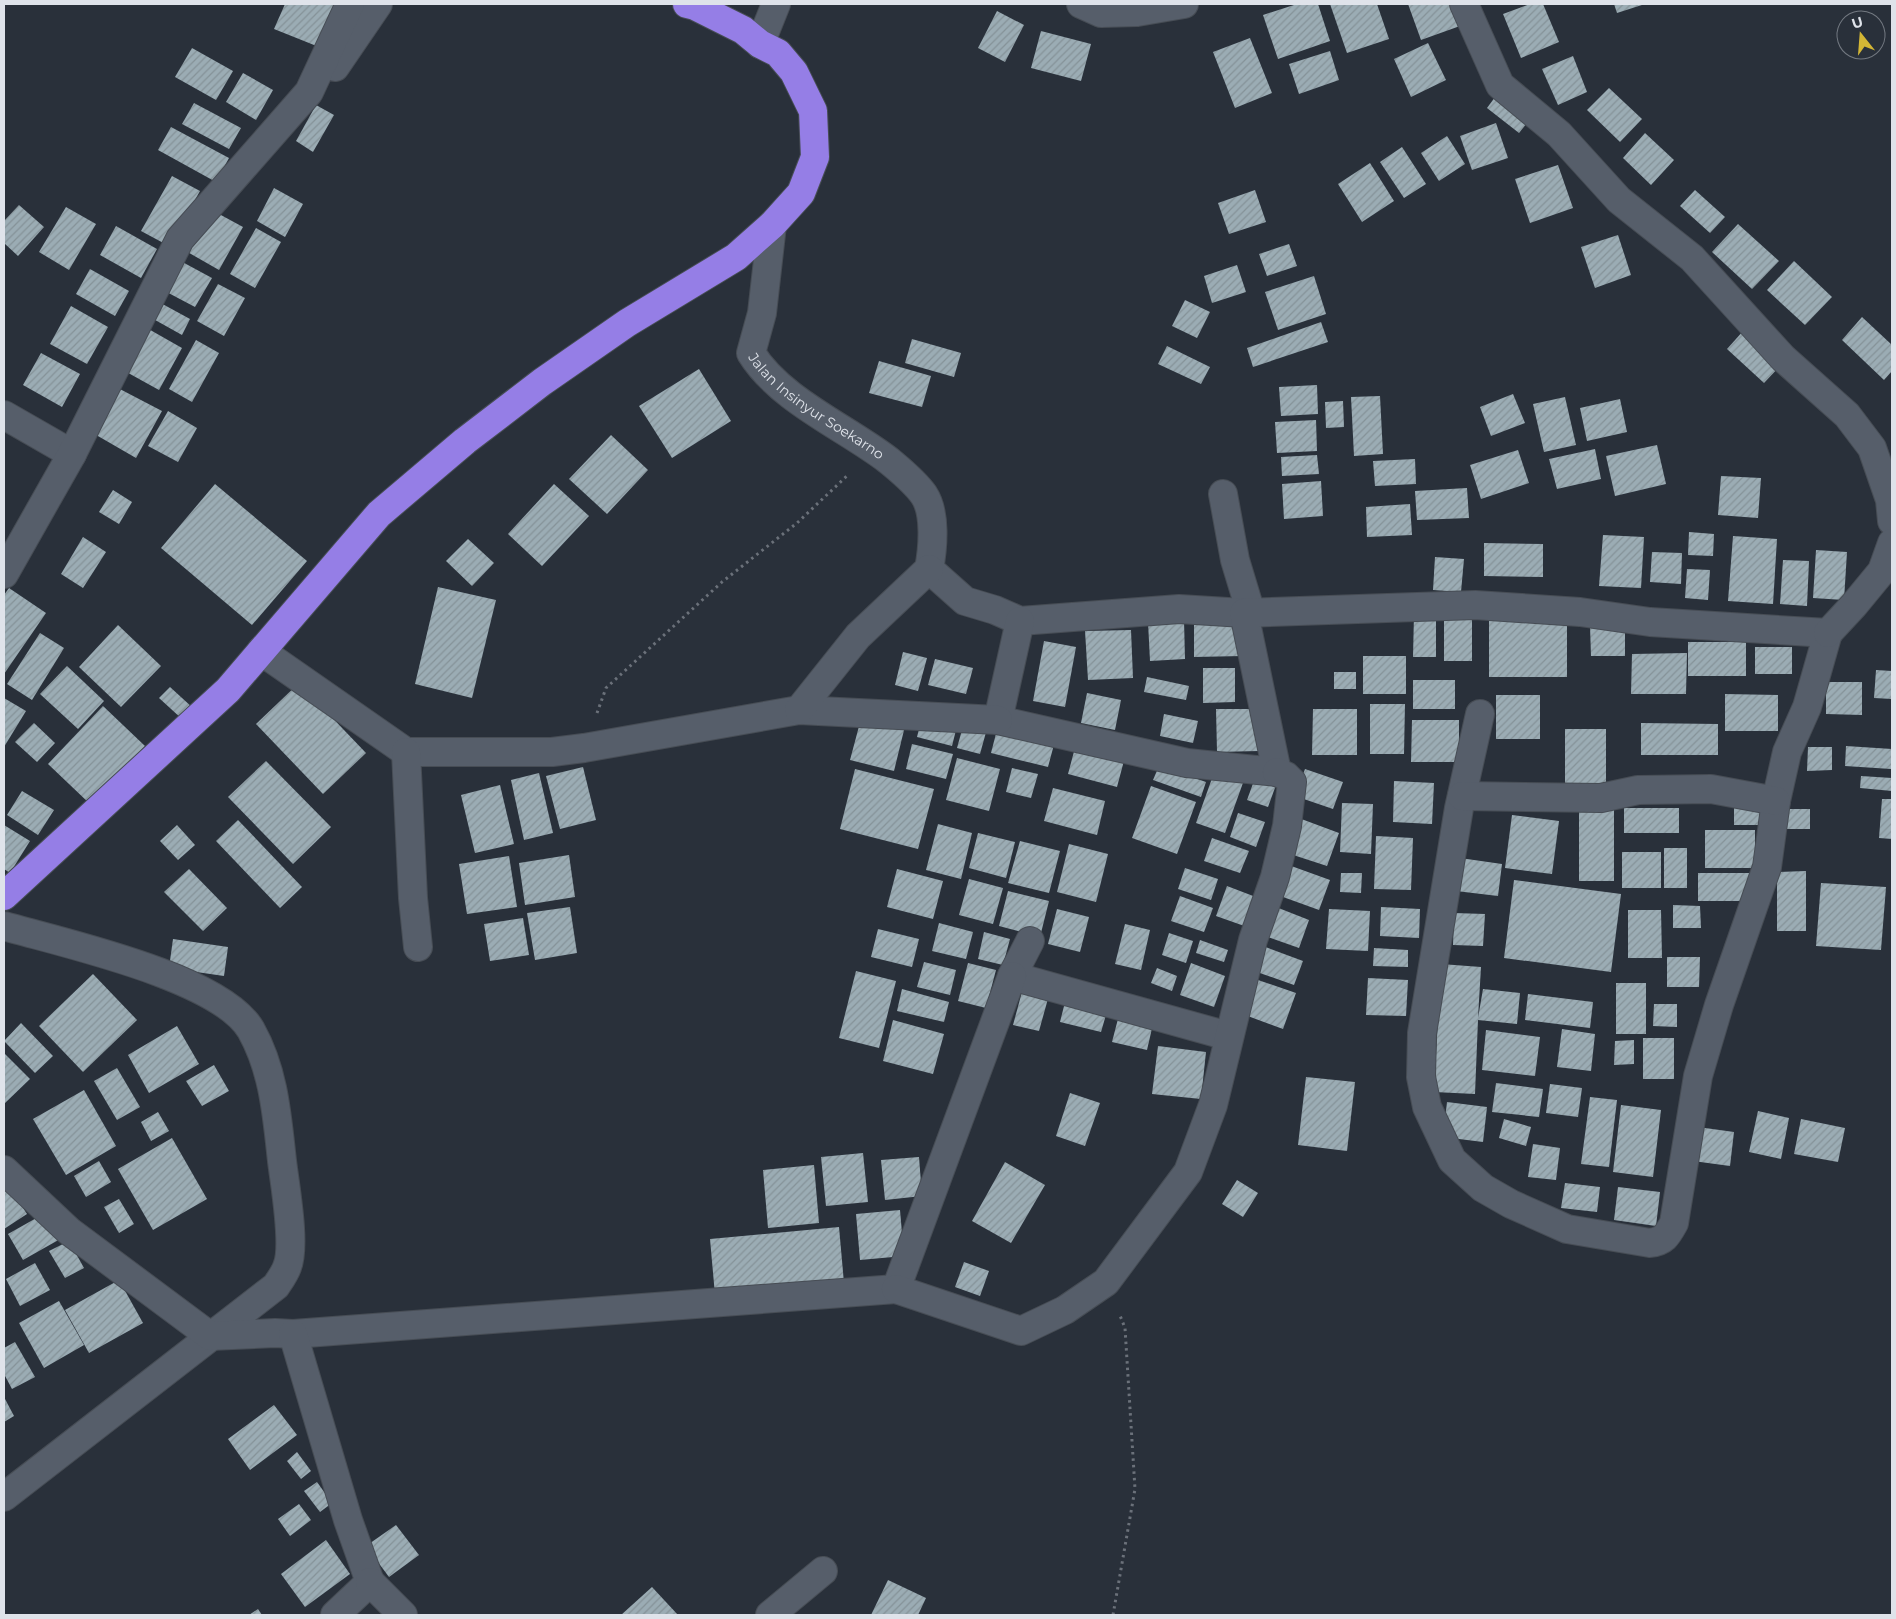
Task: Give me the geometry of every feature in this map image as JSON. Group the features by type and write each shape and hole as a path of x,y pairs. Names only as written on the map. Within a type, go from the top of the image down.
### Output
{"highway":[{"path":"4,896 228,690 379,514 465,441 542,382 627,323 736,257 772,225 800,193 815,157 814,125 813,111 794,72 778,53 760,44 743,30 695,6 687,4"}],"street":[{"path":"309,92 350,4"},
{"path":"4,574 72,454 180,239 309,92 329,77 378,4"},
{"path":"760,44 776,4"},
{"path":"1095,7 1137,12 1184,4"},
{"path":"1464,4 1500,85 1559,134 1619,200 1692,258 1783,358 1847,415 1872,448 1890,500 1892,521"},
{"name":"Jalan Insinyur Soekarno","path":"772,225 762,313 751,353 758,365 782,388 907,475 924,496 932,524 929,569"},
{"path":"4,415 72,454"},
{"path":"1223,494 1277,772"},
{"path":"1480,714 1462,796 1422,1033 1421,1077 1428,1107 1452,1160 1483,1188 1511,1204 1567,1229 1650,1243 1658,1242 1667,1237 1674,1223 1698,1076 1719,1005 1767,866 1776,801 1786,752 1807,707 1828,633 1882,571 1892,543"},
{"path":"799,710 858,636 929,569 965,601 995,610 1020,621 1179,609 1247,613 1475,605 1580,612 1650,622 1828,633"},
{"path":"998,720 1020,621"},
{"path":"4,1170 69,1232 210,1336 293,1334 896,1289 1022,1331 1065,1310 1106,1282 1188,1172 1213,1105 1228,1036 1253,940 1275,876 1288,826 1292,782 1286,776 1277,772 1187,763 998,720 799,710 552,752 406,752 261,651"},
{"path":"406,752 413,898 418,947"},
{"path":"1462,796 1602,798 1638,790 1711,789 1776,801"},
{"path":"4,926 156,970 229,1007 250,1028 266,1061 274,1092 290,1236 288,1265 276,1286 4,1497"},
{"path":"896,1289 1012,976 1030,942"},
{"path":"1012,976 1228,1036"},
{"path":"293,1334 348,1520 370,1582 403,1615"},
{"path":"770,1615 824,1571"},
{"path":"335,1615 370,1582"}],"path":[{"path":"584,748 606,688 722,582 797,523 848,475 878,453"},
{"path":"1106,1282 1125,1328 1135,1489 1113,1615"}],"building":[{"path":"285,4 342,4 324,49 274,29"},
{"path":"1297,4 1318,4 1330,41 1278,59 1263,15"},
{"path":"1330,4 1377,4 1389,39 1347,53"},
{"path":"1408,4 1452,4 1460,26 1421,40"},
{"path":"1530,4 1543,4 1559,42 1521,58 1503,14"},
{"path":"1614,4 1645,4 1617,13"},
{"path":"997,11 1024,25 1005,62 978,48"},
{"path":"1041,31 1091,44 1081,81 1031,68"},
{"path":"1250,38 1272,93 1235,108 1213,52"},
{"path":"1428,43 1446,80 1411,97 1394,59"},
{"path":"192,48 233,71 216,100 175,77"},
{"path":"1330,51 1339,80 1299,94 1289,64"},
{"path":"1573,56 1587,92 1558,105 1542,69"},
{"path":"243,73 273,90 256,120 226,102"},
{"path":"1609,88 1642,119 1620,142 1587,110"},
{"path":"1501,89 1534,114 1519,133 1487,108"},
{"path":"194,103 241,128 229,149 182,124"},
{"path":"316,105 334,115 313,152 296,141"},
{"path":"1496,123 1508,158 1472,170 1460,136"},
{"path":"171,127 229,158 216,182 158,150"},
{"path":"1645,133 1674,160 1651,185 1623,158"},
{"path":"1447,136 1465,164 1439,181 1421,153"},
{"path":"1402,147 1426,184 1404,198 1380,162"},
{"path":"1370,163 1394,201 1362,222 1338,184"},
{"path":"1558,165 1573,208 1530,223 1515,179"},
{"path":"172,176 200,191 169,246 141,231"},
{"path":"274,188 303,204 285,237 257,221"},
{"path":"1255,190 1266,222 1229,234 1218,203"},
{"path":"1695,190 1725,217 1710,233 1680,206"},
{"path":"19,205 44,227 18,256 4,243 4,221"},
{"path":"66,207 96,224 69,270 39,252"},
{"path":"208,208 243,227 219,270 184,250"},
{"path":"1738,224 1779,261 1752,289 1712,252"},
{"path":"116,226 157,249 141,278 100,255"},
{"path":"256,228 281,242 255,288 230,274"},
{"path":"1618,235 1631,275 1595,288 1581,247"},
{"path":"1289,244 1297,266 1267,276 1259,254"},
{"path":"175,258 212,278 195,307 159,288"},
{"path":"1794,261 1832,297 1805,325 1767,290"},
{"path":"1237,265 1246,292 1212,303 1204,276"},
{"path":"90,269 129,291 115,316 76,294"},
{"path":"1314,276 1326,314 1278,330 1265,292"},
{"path":"218,284 245,298 224,336 197,321"},
{"path":"1185,300 1210,312 1197,338 1172,326"},
{"path":"157,301 190,319 182,335 148,316"},
{"path":"71,306 108,327 87,364 50,344"},
{"path":"1862,317 1892,345 1892,371 1884,380 1842,340"},
{"path":"1321,322 1328,342 1253,367 1247,348"},
{"path":"145,327 182,348 159,390 121,369"},
{"path":"1744,330 1781,365 1764,383 1727,349"},
{"path":"912,339 961,353 954,377 905,363"},
{"path":"196,340 219,353 192,402 169,389"},
{"path":"1167,346 1210,367 1201,384 1158,364"},
{"path":"41,353 80,374 62,407 23,385"},
{"path":"879,361 931,376 922,407 869,393"},
{"path":"699,369 731,421 672,458 639,406"},
{"path":"1317,385 1318,414 1281,416 1279,387"},
{"path":"116,387 162,411 136,458 91,432"},
{"path":"1513,394 1525,423 1491,436 1480,407"},
{"path":"1380,396 1383,454 1354,456 1351,397"},
{"path":"1565,397 1576,445 1544,452 1533,404"},
{"path":"1620,399 1627,432 1587,441 1580,408"},
{"path":"1343,401 1344,427 1326,428 1325,402"},
{"path":"168,411 197,428 178,462 148,446"},
{"path":"1316,420 1317,451 1277,453 1275,422"},
{"path":"611,435 648,470 607,514 569,479"},
{"path":"1657,445 1666,484 1615,496 1606,456"},
{"path":"1595,449 1601,479 1557,489 1549,459"},
{"path":"1518,450 1529,483 1481,499 1470,465"},
{"path":"1317,455 1319,474 1282,476 1281,457"},
{"path":"1415,459 1416,484 1375,486 1373,461"},
{"path":"1721,476 1761,478 1758,518 1718,515"},
{"path":"1321,481 1323,516 1284,519 1282,484"},
{"path":"215,484 307,561 252,625 161,548"},
{"path":"554,484 589,516 542,566 508,534"},
{"path":"1467,488 1469,518 1417,520 1415,491"},
{"path":"113,490 132,502 119,524 99,512"},
{"path":"1410,504 1412,535 1367,537 1366,507"},
{"path":"1689,532 1714,534 1713,556 1688,555"},
{"path":"1603,535 1644,537 1641,588 1599,586"},
{"path":"1733,536 1777,539 1773,604 1728,601"},
{"path":"83,537 106,552 83,588 61,574"},
{"path":"468,539 494,563 472,586 446,561"},
{"path":"1484,543 1543,544 1543,577 1484,576"},
{"path":"1816,550 1847,552 1844,600 1813,598"},
{"path":"1652,552 1682,553 1681,584 1650,582"},
{"path":"1435,557 1464,559 1461,592 1433,590"},
{"path":"1783,560 1809,561 1807,606 1780,604"},
{"path":"1687,569 1710,570 1708,600 1685,598"},
{"path":"438,587 496,600 472,698 415,684"},
{"path":"9,588 46,613 4,674 4,595"},
{"path":"1444,612 1472,612 1472,661 1444,661"},
{"path":"1414,614 1436,614 1436,657 1413,657"},
{"path":"1489,614 1567,614 1567,677 1489,677"},
{"path":"1184,620 1185,659 1150,661 1148,622"},
{"path":"118,625 161,666 121,707 79,667"},
{"path":"1194,625 1243,625 1243,656 1194,657"},
{"path":"1590,626 1625,626 1625,656 1591,656"},
{"path":"1131,630 1133,678 1088,680 1085,631"},
{"path":"40,633 64,648 32,700 7,684"},
{"path":"1044,641 1076,647 1065,707 1033,701"},
{"path":"1688,642 1746,642 1746,676 1688,676"},
{"path":"1755,647 1792,647 1792,674 1755,674"},
{"path":"903,652 927,658 918,691 895,685"},
{"path":"1687,653 1686,694 1631,694 1632,654"},
{"path":"1363,656 1406,656 1406,694 1363,694"},
{"path":"935,659 973,668 966,694 928,685"},
{"path":"67,666 104,701 78,729 40,694"},
{"path":"1203,668 1235,668 1235,702 1203,703"},
{"path":"1876,670 1892,671 1892,699 1874,698"},
{"path":"1334,672 1356,672 1356,689 1334,689"},
{"path":"1147,677 1189,686 1186,700 1144,692"},
{"path":"1413,680 1455,680 1455,709 1413,709"},
{"path":"1826,682 1862,682 1862,715 1826,714"},
{"path":"299,683 366,753 323,794 256,724"},
{"path":"170,687 193,708 182,719 159,698"},
{"path":"1087,693 1121,700 1115,730 1081,723"},
{"path":"1725,694 1778,695 1778,731 1725,731"},
{"path":"1496,695 1540,695 1540,739 1496,739"},
{"path":"4,698 26,711 4,747"},
{"path":"1370,704 1405,704 1404,754 1370,754"},
{"path":"103,706 145,746 90,804 48,764"},
{"path":"1216,709 1258,709 1259,751 1217,752"},
{"path":"1313,709 1357,709 1357,755 1312,755"},
{"path":"1164,714 1198,721 1193,743 1160,736"},
{"path":"862,715 905,726 894,771 850,760"},
{"path":"922,717 957,726 952,746 917,737"},
{"path":"965,719 988,725 980,754 957,748"},
{"path":"1412,720 1459,720 1459,762 1411,762"},
{"path":"999,722 1056,737 1048,767 991,753"},
{"path":"34,723 55,743 37,762 15,742"},
{"path":"1641,723 1718,724 1718,755 1641,755"},
{"path":"1565,729 1606,729 1606,784 1565,784"},
{"path":"912,744 953,754 946,779 906,769"},
{"path":"1076,744 1125,757 1117,787 1068,774"},
{"path":"1846,746 1892,749 1891,769 1845,766"},
{"path":"1808,747 1832,747 1832,770 1807,771"},
{"path":"957,758 1000,769 989,811 946,800"},
{"path":"266,761 331,827 293,864 228,797"},
{"path":"1159,766 1206,782 1201,797 1153,780"},
{"path":"583,767 596,820 560,829 546,776"},
{"path":"1012,768 1038,774 1031,798 1006,792"},
{"path":"855,769 934,789 918,849 840,829"},
{"path":"1305,769 1343,782 1333,809 1295,796"},
{"path":"1215,770 1244,780 1225,833 1196,823"},
{"path":"539,773 553,833 524,840 511,780"},
{"path":"1861,776 1892,778 1892,791 1860,788"},
{"path":"1255,778 1276,785 1268,807 1247,800"},
{"path":"1394,781 1434,783 1432,824 1393,822"},
{"path":"500,785 514,844 475,853 461,795"},
{"path":"1151,786 1196,802 1177,854 1132,838"},
{"path":"1053,788 1105,801 1097,835 1044,821"},
{"path":"22,791 54,810 38,835 7,815"},
{"path":"1882,799 1892,799 1892,839 1879,838"},
{"path":"1342,803 1373,804 1371,854 1340,852"},
{"path":"1734,805 1768,806 1769,825 1734,825"},
{"path":"1579,808 1614,808 1614,881 1579,881"},
{"path":"1624,808 1679,808 1679,833 1624,833"},
{"path":"1783,809 1810,809 1810,829 1783,829"},
{"path":"1238,813 1265,822 1256,847 1230,837"},
{"path":"1512,815 1559,821 1552,874 1505,868"},
{"path":"1296,817 1339,833 1327,866 1284,852"},
{"path":"238,820 302,887 280,908 216,841"},
{"path":"938,824 972,833 961,879 926,870"},
{"path":"4,825 30,841 10,873 4,869"},
{"path":"177,825 195,845 178,860 160,841"},
{"path":"1705,830 1755,830 1755,868 1705,868"},
{"path":"978,833 1015,842 1006,878 969,868"},
{"path":"1376,836 1413,838 1411,890 1374,889"},
{"path":"1212,838 1249,851 1240,873 1204,861"},
{"path":"1020,841 1060,851 1049,893 1008,883"},
{"path":"1069,844 1108,854 1096,902 1057,892"},
{"path":"1664,848 1687,848 1687,888 1664,888"},
{"path":"1622,852 1661,852 1661,888 1622,888"},
{"path":"569,855 575,897 525,905 519,863"},
{"path":"509,856 517,907 467,914 459,864"},
{"path":"1460,858 1502,864 1498,896 1456,891"},
{"path":"1283,863 1330,880 1319,910 1272,893"},
{"path":"1185,868 1218,879 1211,900 1178,889"},
{"path":"189,869 227,908 203,931 164,892"},
{"path":"897,869 943,881 933,919 887,907"},
{"path":"1806,871 1806,931 1777,931 1777,872"},
{"path":"1341,873 1362,873 1361,893 1340,892"},
{"path":"1698,873 1751,873 1750,901 1698,901"},
{"path":"969,879 1003,888 993,924 959,915"},
{"path":"1514,880 1621,894 1611,972 1504,958"},
{"path":"1821,883 1886,887 1881,950 1816,946"},
{"path":"1227,886 1261,899 1250,928 1216,916"},
{"path":"1008,891 1049,901 1040,937 999,926"},
{"path":"1180,896 1213,908 1204,932 1171,921"},
{"path":"1673,905 1700,906 1701,928 1673,928"},
{"path":"570,907 577,953 535,960 527,913"},
{"path":"1276,907 1309,920 1299,948 1265,936"},
{"path":"1381,907 1420,909 1419,938 1380,936"},
{"path":"1057,909 1089,917 1080,952 1048,944"},
{"path":"1329,909 1370,911 1368,951 1326,949"},
{"path":"1628,910 1661,910 1662,958 1628,958"},
{"path":"1454,913 1485,914 1483,946 1453,945"},
{"path":"523,918 529,955 490,961 484,924"},
{"path":"939,923 973,932 966,959 932,951"},
{"path":"1125,924 1150,930 1141,970 1115,964"},
{"path":"878,929 919,939 912,967 871,957"},
{"path":"984,932 1010,939 1003,965 978,959"},
{"path":"1169,933 1193,941 1186,963 1162,955"},
{"path":"173,939 228,947 224,976 169,968"},
{"path":"1200,940 1228,950 1224,962 1196,953"},
{"path":"1263,946 1303,961 1294,985 1254,971"},
{"path":"1374,948 1408,950 1408,967 1373,966"},
{"path":"1667,957 1700,957 1699,987 1667,987"},
{"path":"924,962 956,970 950,995 917,987"},
{"path":"968,963 996,970 986,1008 958,1001"},
{"path":"1191,963 1225,976 1214,1007 1180,995"},
{"path":"1441,964 1481,967 1478,1018 1483,989 1520,993 1517,1024 1478,1020 1475,1094 1434,1092"},
{"path":"1157,968 1177,976 1172,991 1151,983"},
{"path":"856,971 896,981 879,1048 839,1038"},
{"path":"93,974 137,1020 83,1072 39,1026"},
{"path":"1368,978 1408,980 1406,1016 1366,1015"},
{"path":"1258,980 1296,993 1283,1029 1245,1015"},
{"path":"1616,983 1646,983 1646,1034 1616,1034"},
{"path":"1023,988 1049,995 1039,1031 1013,1025"},
{"path":"902,989 949,1002 944,1022 897,1011"},
{"path":"1528,994 1593,1002 1590,1028 1525,1020"},
{"path":"1066,998 1108,1008 1101,1032 1060,1022"},
{"path":"1654,1004 1677,1004 1677,1027 1653,1026"},
{"path":"1119,1015 1153,1024 1147,1050 1112,1042"},
{"path":"893,1020 944,1034 933,1074 883,1061"},
{"path":"21,1023 53,1056 35,1073 4,1041"},
{"path":"177,1026 199,1064 149,1093 128,1055"},
{"path":"1562,1029 1595,1034 1591,1071 1557,1067"},
{"path":"1486,1030 1540,1037 1535,1076 1482,1070"},
{"path":"1643,1038 1674,1038 1674,1079 1643,1079"},
{"path":"1634,1040 1634,1064 1614,1065 1615,1041"},
{"path":"1158,1046 1206,1052 1201,1099 1152,1094"},
{"path":"4,1053 30,1079 4,1104"},
{"path":"214,1065 229,1091 202,1106 186,1081"},
{"path":"117,1068 140,1107 117,1120 94,1081"},
{"path":"1306,1077 1355,1082 1347,1151 1298,1145"},
{"path":"1496,1083 1543,1089 1539,1117 1492,1112"},
{"path":"1550,1084 1582,1088 1578,1117 1546,1113"},
{"path":"84,1090 116,1146 66,1175 33,1119"},
{"path":"1070,1093 1100,1103 1085,1146 1056,1136"},
{"path":"1590,1097 1617,1100 1609,1167 1581,1164"},
{"path":"1447,1102 1487,1107 1483,1142 1443,1137"},
{"path":"1621,1105 1661,1110 1653,1177 1613,1172"},
{"path":"1758,1111 1789,1118 1781,1159 1749,1152"},
{"path":"158,1112 169,1131 151,1141 141,1122"},
{"path":"1504,1119 1531,1127 1526,1146 1499,1138"},
{"path":"1801,1119 1845,1128 1838,1162 1794,1154"},
{"path":"1698,1127 1734,1132 1730,1166 1693,1161"},
{"path":"172,1138 207,1199 153,1230 118,1169"},
{"path":"1533,1144 1560,1148 1556,1180 1528,1177"},
{"path":"863,1153 868,1202 826,1206 821,1157"},
{"path":"919,1157 922,1196 885,1200 881,1160"},
{"path":"99,1161 111,1182 86,1197 74,1176"},
{"path":"1005,1162 1045,1185 1011,1243 972,1221"},
{"path":"814,1165 819,1223 768,1228 763,1170"},
{"path":"1237,1180 1258,1193 1243,1217 1222,1204"},
{"path":"1565,1183 1600,1187 1597,1212 1561,1208"},
{"path":"8,1185 27,1214 4,1229 4,1188"},
{"path":"1618,1187 1660,1192 1656,1226 1614,1220"},
{"path":"119,1199 134,1224 119,1233 104,1207"},
{"path":"900,1210 904,1256 860,1260 856,1214"},
{"path":"47,1212 62,1238 23,1260 8,1234"},
{"path":"839,1227 844,1283 715,1295 710,1239"},
{"path":"69,1241 84,1268 65,1278 49,1251"},
{"path":"964,1262 989,1271 980,1296 955,1287"},
{"path":"35,1263 50,1290 20,1306 6,1279"},
{"path":"119,1280 143,1323 89,1353 65,1310"},
{"path":"59,1301 84,1345 44,1368 19,1323"},
{"path":"15,1342 35,1377 12,1389 4,1374 4,1348"},
{"path":"4,1397 14,1416 4,1422"},
{"path":"274,1405 297,1435 250,1470 228,1439"},
{"path":"297,1452 311,1471 301,1479 287,1461"},
{"path":"317,1482 332,1503 320,1512 304,1491"},
{"path":"299,1504 311,1520 290,1536 278,1519"},
{"path":"396,1525 419,1555 389,1577 366,1546"},
{"path":"326,1540 350,1574 305,1607 281,1574"},
{"path":"888,1580 926,1598 918,1615 871,1615"},
{"path":"652,1587 678,1615 621,1615"},
{"path":"258,1609 262,1615 249,1615"}]}
